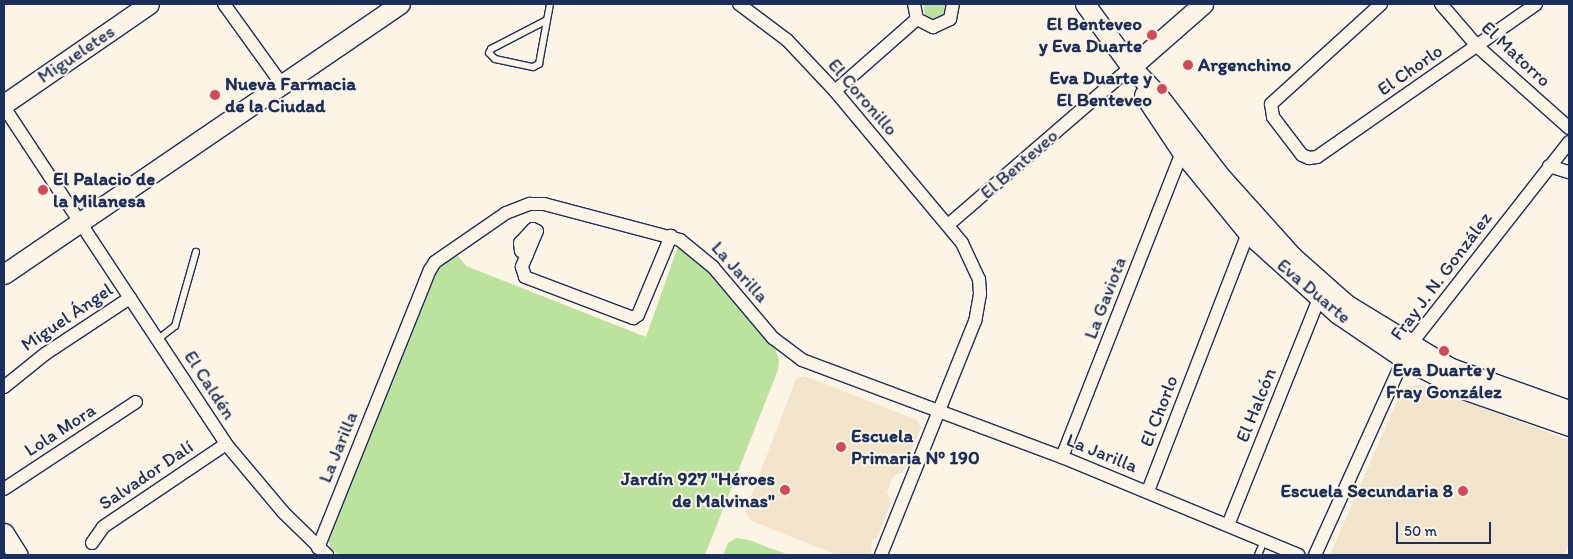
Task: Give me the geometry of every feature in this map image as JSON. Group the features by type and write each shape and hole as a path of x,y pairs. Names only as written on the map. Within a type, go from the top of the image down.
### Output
{"main road":[{"name":"Migueletes","path":"4,105 149,4"},
{"path":"4,274 400,4"},
{"name":"Eva Duarte","path":"1085,4 1131,67 1157,94 1221,177 1292,256 1346,304 1407,351 1463,389 1569,426"},
{"name":"El Benteveo","path":"1131,67 1203,4"},
{"name":"Eva Duarte","path":"1131,67 1146,99 1182,152 1248,232 1319,299 1407,351 1569,410"},
{"path":"4,533 18,555"}],"street":[{"path":"224,4 281,84"},
{"name":"El Coronillo","path":"739,4 780,34 835,91 948,225 972,259 980,294 975,321 881,555"},
{"path":"914,4 917,18 927,26 939,26 950,19 953,4"},
{"name":"El Chorlo","path":"1381,4 1271,104 1273,117 1302,155 1309,158 1317,157 1536,4"},
{"name":"El Matorro","path":"1441,4 1477,46 1569,128"},
{"path":"835,91 917,18"},
{"name":"El Benteveo","path":"948,225 1131,67"},
{"name":"El Caldén","path":"4,105 78,222 226,444 322,552"},
{"name":"Fray J. N. González","path":"1315,555 1407,351 1569,142"},
{"name":"La Gaviota","path":"1062,457 1182,152"},
{"path":"1549,166 1569,172"},
{"name":"La Jarilla","path":"322,552 426,278 435,262 506,213 530,204 544,204 671,236 696,250 773,338 792,354 816,366 1062,457 1299,555"},
{"name":"El Chorlo","path":"1148,491 1248,232"},
{"path":"526,255 522,267 525,277 632,318 638,315 671,236"},
{"name":"Miguel Ángel","path":"4,387 45,354 130,298"},
{"name":"El Halcón","path":"1228,525 1319,299"},
{"name":"Lola Mora","path":"4,489 136,402"},
{"name":"Salvador Dalí","path":"92,543 103,527 226,444"}],"lane":[{"path":"547,20 491,49 489,53 495,59 534,67 539,64 550,4"},
{"path":"157,340 175,326 196,252"},
{"path":"1258,555 1264,540"}],"shaded area":[{"name":"Escuela Primaria Nº 190","path":"804,376 917,420 921,427 903,472 893,476 887,492 891,502 878,537 872,540 871,555 837,555 751,521 745,512 796,379"},
{"name":"Escuela Secundaria 8","path":"1421,385 1569,440 1569,542 1565,555 1330,555 1400,394 1408,386"}],"green space":[{"path":"923,4 948,4 946,14 932,20 925,15"},
{"path":"678,246 702,263 775,349 779,359 778,370 705,555 339,555 331,549 328,539 433,274 448,256 455,252 466,266 646,337"},
{"path":"736,538 749,540 789,555 723,555 728,543"}],"place":[{"name":"El Benteveo y Eva Duarte","path":"1152,35"},
{"name":"Argenchino","path":"1188,65"},
{"name":"Eva Duarte y El Benteveo","path":"1162,89"},
{"name":"Nueva Farmacia de la Ciudad","path":"215,95"},
{"name":"El Palacio de la Milanesa","path":"43,190"},
{"name":"Eva Duarte y Fray González","path":"1444,351"},
{"name":"Escuela Primaria Nº 190","path":"841,447"},
{"name":"Jardín 927 \"Héroes de Malvinas\"","path":"785,490"},
{"name":"Escuela Secundaria 8","path":"1463,491"}]}
